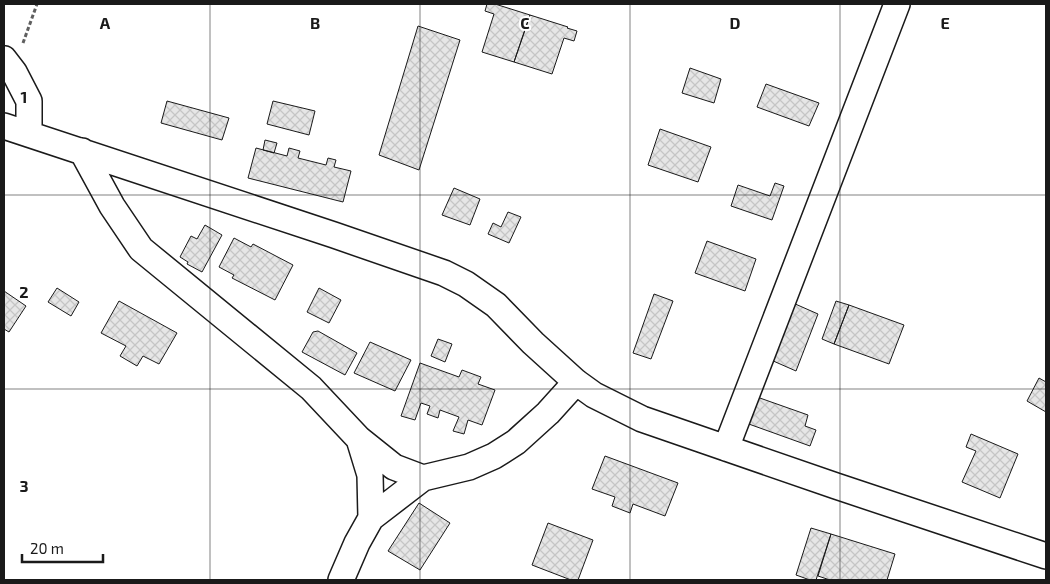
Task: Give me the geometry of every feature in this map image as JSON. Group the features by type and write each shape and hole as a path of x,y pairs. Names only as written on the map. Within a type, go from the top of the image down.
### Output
{"street":[{"path":"726,448 897,4"},
{"path":"9,65 29,101 29,134"},
{"path":"4,126 444,273 472,288 496,305 576,382 594,395 642,419 1046,556"},
{"path":"82,152 112,206 141,249 311,388 359,439 394,467 424,478"},
{"path":"341,580 357,543 371,518 424,478 469,467 494,456 516,442 576,382"},
{"path":"359,439 370,475 371,518"}],"path":[{"path":"9,65 37,4"}],"building":[{"path":"487,4 495,4 530,15 514,62 482,52 494,14 485,11"},
{"path":"530,15 577,31 574,41 564,38 552,74 514,62"},
{"path":"418,26 460,40 419,170 379,155"},
{"path":"690,68 721,79 714,103 682,93"},
{"path":"766,84 819,103 809,126 757,107"},
{"path":"167,101 229,118 222,140 161,123"},
{"path":"273,101 315,111 309,135 267,124"},
{"path":"660,129 711,147 698,182 648,165"},
{"path":"265,140 277,143 274,153 263,150"},
{"path":"256,148 287,156 289,148 300,151 298,158 326,165 328,158 336,160 334,167 351,171 343,202 248,178"},
{"path":"775,183 784,186 772,220 731,206 738,185 770,196"},
{"path":"454,188 480,199 470,225 442,215"},
{"path":"508,212 521,217 509,243 488,234 493,223 501,227"},
{"path":"205,225 222,235 202,272 187,264 188,262 180,257 191,236 197,239"},
{"path":"234,238 251,247 253,244 293,265 275,300 232,278 234,275 219,267"},
{"path":"707,241 756,259 745,291 695,273"},
{"path":"57,288 79,302 71,316 48,302"},
{"path":"319,288 341,300 329,323 307,312"},
{"path":"4,291 26,306 9,332 4,329"},
{"path":"654,294 673,301 651,359 633,353"},
{"path":"119,301 177,333 159,364 143,356 137,366 120,356 126,346 101,333"},
{"path":"836,301 849,305 834,344 822,339"},
{"path":"793,303 818,314 796,371 771,360"},
{"path":"849,305 904,325 889,364 834,344"},
{"path":"318,331 357,353 345,375 302,352 313,332"},
{"path":"438,339 452,344 445,362 431,356"},
{"path":"370,342 411,360 395,391 354,373"},
{"path":"420,363 459,377 462,370 481,377 478,384 495,390 482,425 468,420 464,434 453,431 459,417 440,410 438,418 427,414 430,406 421,403 415,420 401,416"},
{"path":"1039,378 1046,382 1046,412 1027,401"},
{"path":"757,397 808,415 805,426 816,430 810,446 746,423"},
{"path":"971,434 1018,454 1000,498 962,482 976,451 966,447"},
{"path":"605,456 678,483 665,516 633,504 630,513 612,506 615,497 592,489"},
{"path":"419,503 450,523 420,570 388,551"},
{"path":"548,523 593,540 578,580 571,580 532,565"},
{"path":"811,528 831,534 816,580 796,575"},
{"path":"831,534 895,554 887,580 830,580 818,576"}]}
